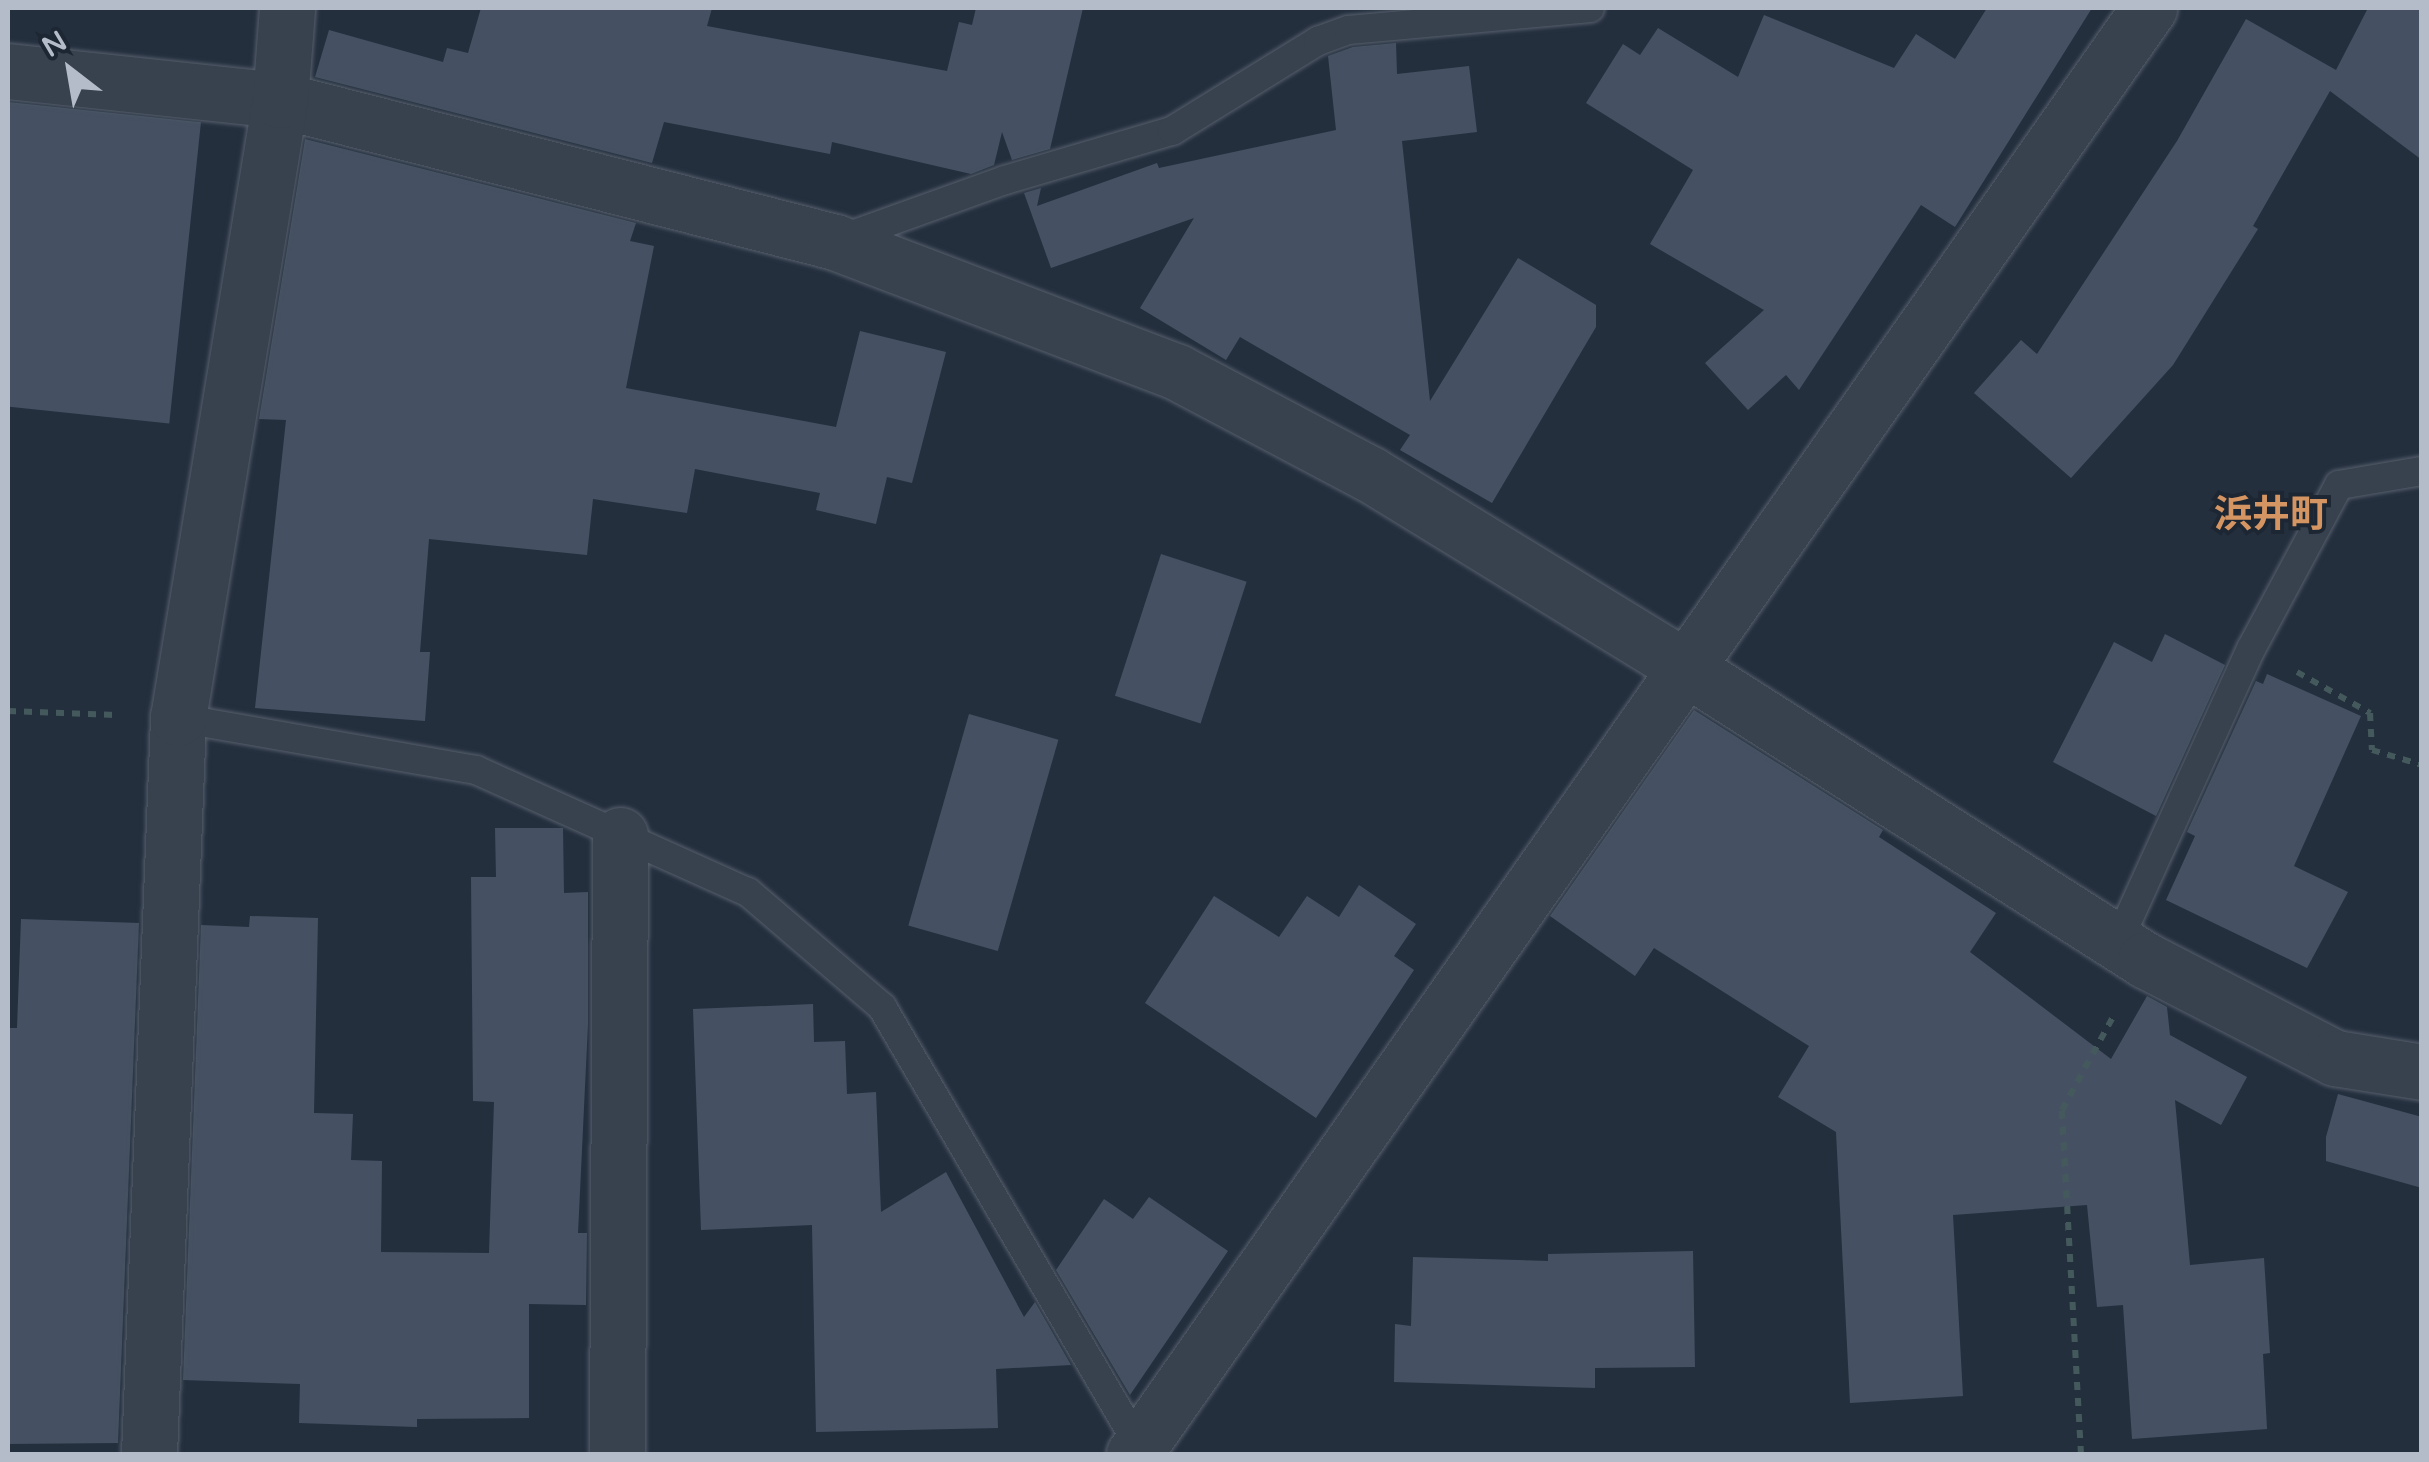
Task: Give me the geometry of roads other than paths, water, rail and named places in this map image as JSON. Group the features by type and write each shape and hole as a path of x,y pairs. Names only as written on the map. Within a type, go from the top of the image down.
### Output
{"street":[{"path":"148,1454 178,718 280,100 287,8"},
{"path":"1136,1449 2150,8"},
{"path":"8,70 280,100 835,242 1177,372 1370,474 1686,668 2131,952 2335,1058 2422,1072"},
{"path":"616,1454 620,835"}],"lane":[{"path":"835,242 1004,180 1172,131 1318,41 1349,30 1590,8"},
{"path":"2131,952 2251,649 2340,484 2422,472"},
{"path":"178,718 476,770 748,892 882,1007 1136,1449"}],"district":[{"name":"浜井町","path":"2271,516"}]}
